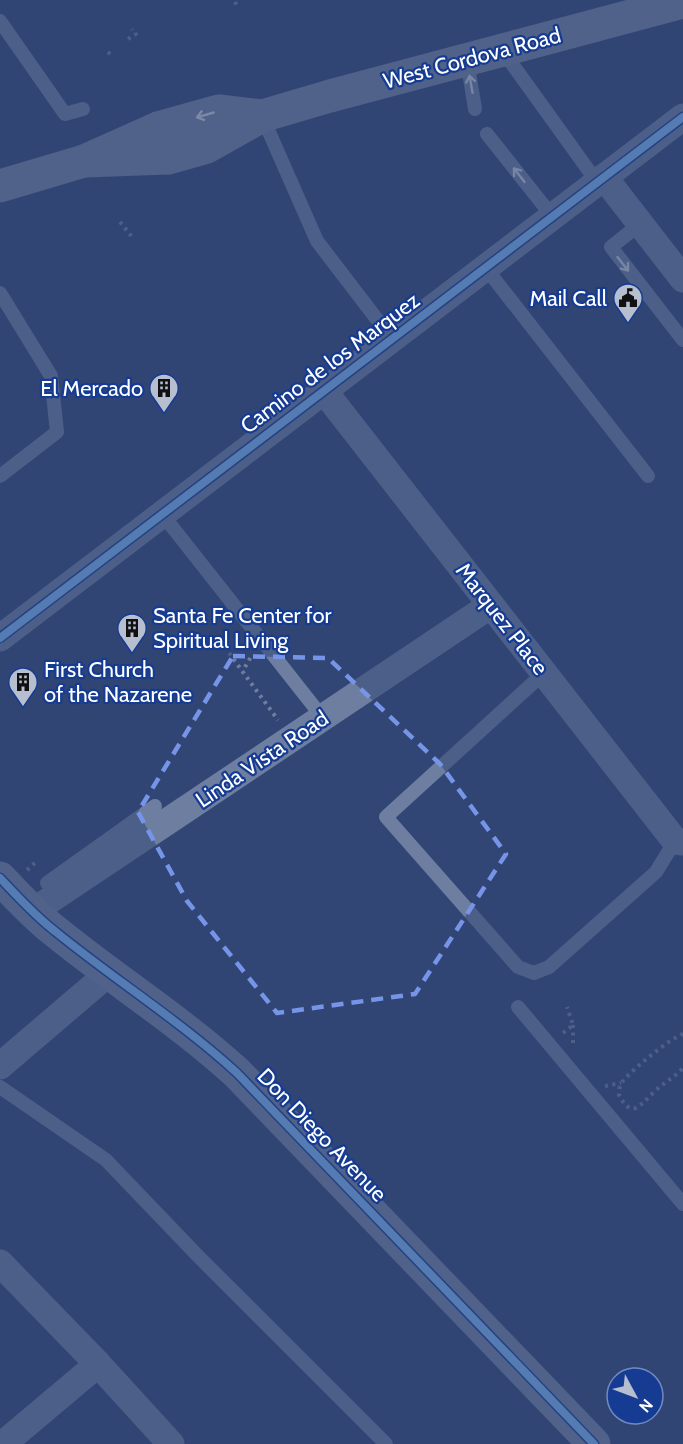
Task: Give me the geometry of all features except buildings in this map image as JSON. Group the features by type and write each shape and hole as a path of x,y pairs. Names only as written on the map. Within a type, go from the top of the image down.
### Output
{"street":[{"name":"West Cordova Road","path":"0,186 84,161 168,158 207,147 262,116 683,2"},
{"name":"Camino de los Marquez","path":"0,638 683,117"},
{"path":"600,180 640,224 683,279"},
{"name":"Marquez Place","path":"324,390 679,842"},
{"name":"Linda Vista Road","path":"32,912 491,605"},
{"name":"Don Diego Avenue","path":"0,878 32,912 56,933 183,1027 237,1073 594,1444"},
{"path":"0,1066 110,972"},
{"path":"0,1263 98,1364 171,1444"},
{"path":"3,1444 98,1364"}],"lane":[{"path":"0,21 65,114 83,109"},
{"path":"502,50 600,180"},
{"path":"466,60 475,109"},
{"path":"262,116 317,241 392,339"},
{"path":"487,134 552,216"},
{"path":"640,224 610,247 683,340"},
{"path":"485,267 648,476"},
{"path":"0,293 51,376 57,432 0,476"},
{"path":"162,514 322,718"},
{"path":"544,673 386,817 518,967 534,973 549,968 656,872 679,842"},
{"path":"47,883 155,806"},
{"path":"518,1007 683,1204"},
{"path":"0,1087 106,1160 197,1255 386,1444"}],"path":[{"path":"128,39 136,34 132,28"},
{"path":"120,222 133,238"},
{"path":"229,653 285,730"},
{"path":"561,1036 573,1025 567,1007"},
{"path":"683,1034 663,1047 628,1077 622,1083 619,1095 626,1106 634,1109 642,1106 654,1092 683,1068"}],"highlighted area":[{"path":"233,656 328,658 440,764 506,854 415,994 277,1013 187,901 138,812"}],"cycle path":[{"path":"0,638 683,117"},
{"path":"0,878 48,926 193,1036 237,1073 594,1444"}],"place":[{"name":"Mail Call","path":"628,324"},
{"name":"El Mercado","path":"164,414"},
{"name":"Santa Fe Center for Spiritual Living","path":"132,654"},
{"name":"First Church of the Nazarene","path":"23,708"}]}
